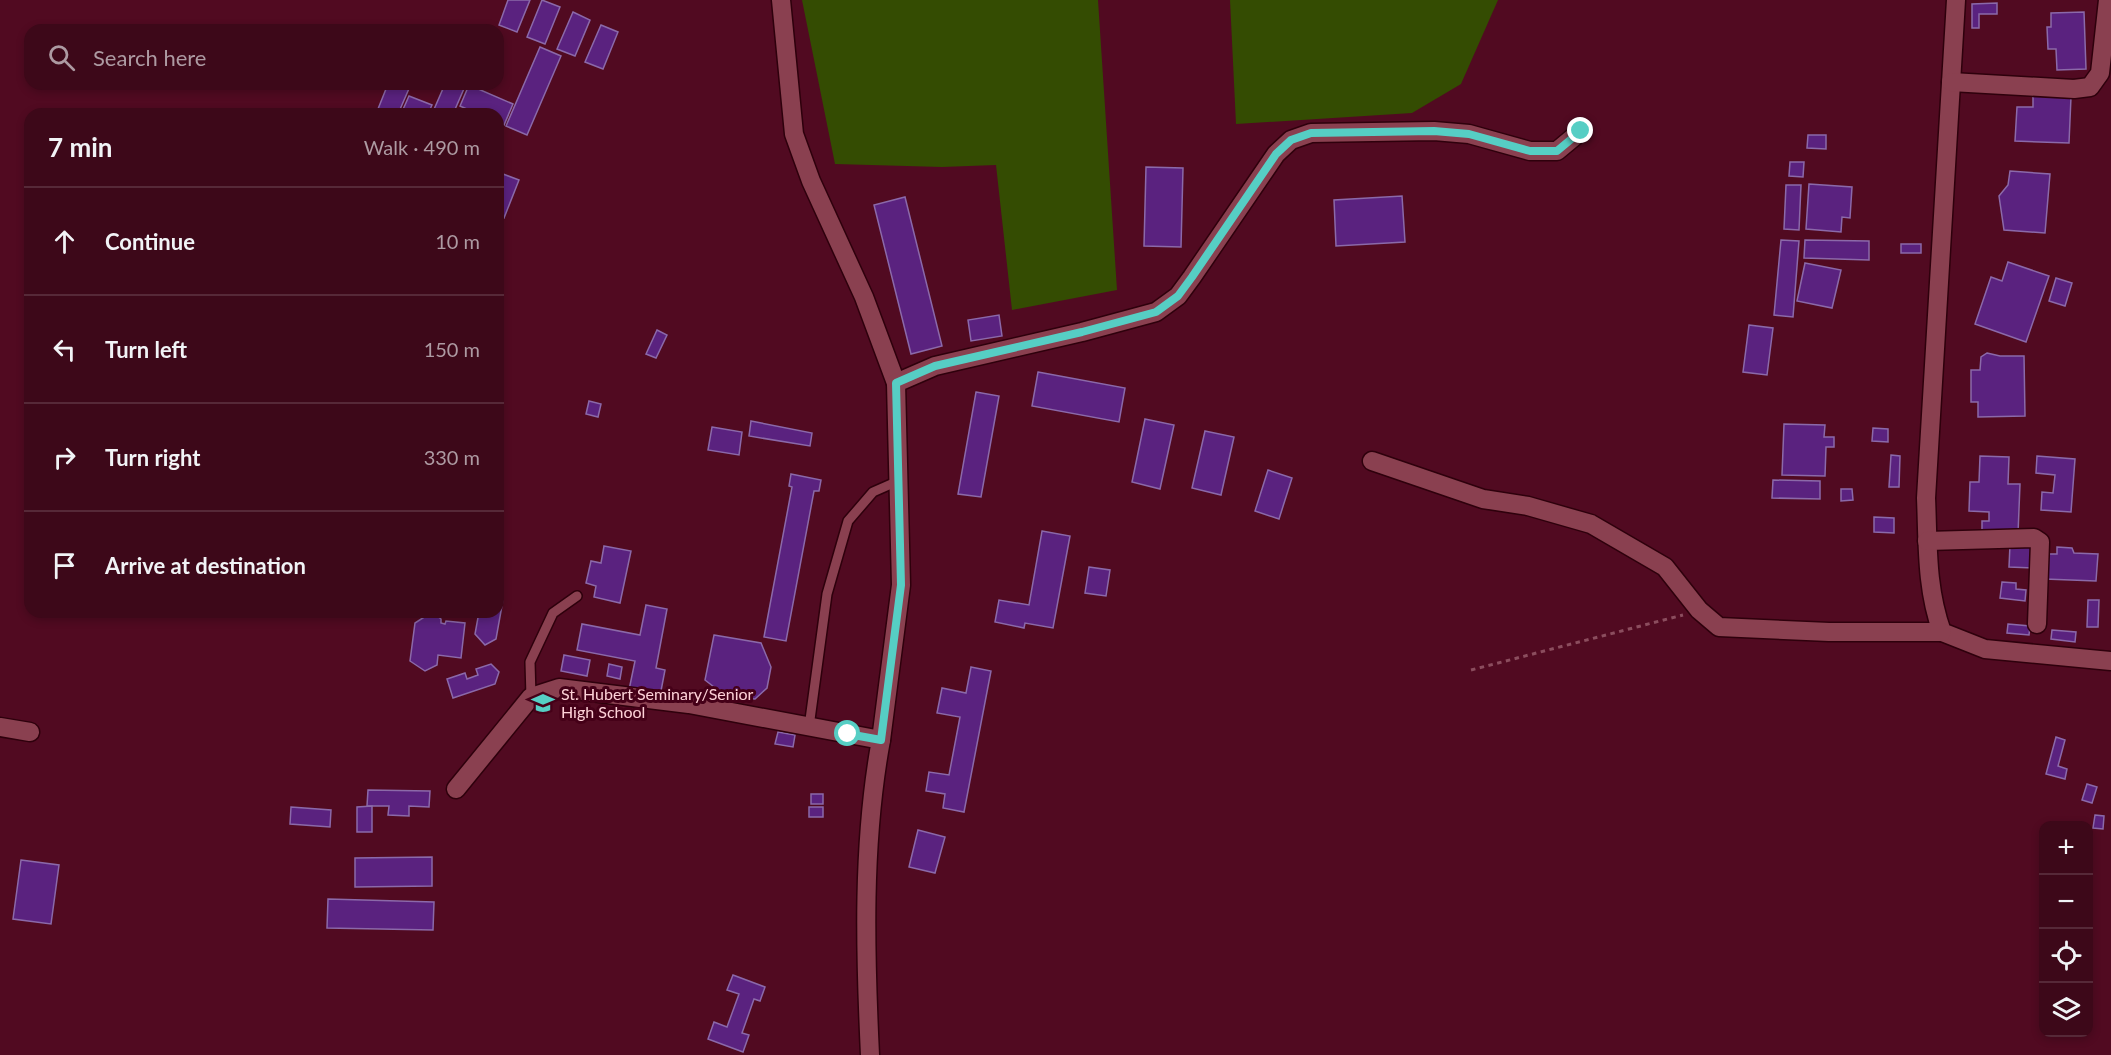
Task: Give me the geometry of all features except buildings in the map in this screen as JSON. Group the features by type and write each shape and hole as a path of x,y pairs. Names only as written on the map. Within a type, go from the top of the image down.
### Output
{"street":[{"path":"781,0 794,134 811,181 864,297 896,383 901,585 881,740 873,783 867,923 870,1055"},
{"path":"1942,632 1932,604 1927,560 1927,486 1956,0"},
{"path":"1951,82 2074,89 2090,87 2100,73 2108,0"},
{"path":"896,383 935,366 1082,332 1156,312 1178,296 1276,154 1291,140 1311,133 1434,131 1469,134 1530,151 1557,151 1581,131"},
{"path":"1372,461 1483,499 1528,506 1591,524 1665,567 1699,610 1719,627 1736,630 1942,632 1985,650 2111,661"},
{"path":"1928,541 2034,538 2040,542 2037,624"},
{"path":"456,789 531,697 559,688 690,704 881,740"},
{"path":"0,727 30,732"}],"lane":[{"path":"809,727 827,594 848,521 873,492 898,481"},
{"path":"531,697 530,662 553,613 577,596"}],"path":[{"path":"1471,670 1699,610"}],"green space":[{"path":"802,0 1098,0 1117,290 1012,310 996,165 942,167 835,164"},
{"path":"1230,0 1498,0 1461,84 1412,113 1236,124"}],"place":[{"name":"St. Hubert Seminary/Senior High School","path":"543,703"}],"route":[{"path":"848,734 881,740 901,585 896,383 935,366 1082,332 1156,312 1178,296 1276,154 1291,140 1311,133 1434,131 1469,134 1530,151 1557,151 1581,131"}]}
